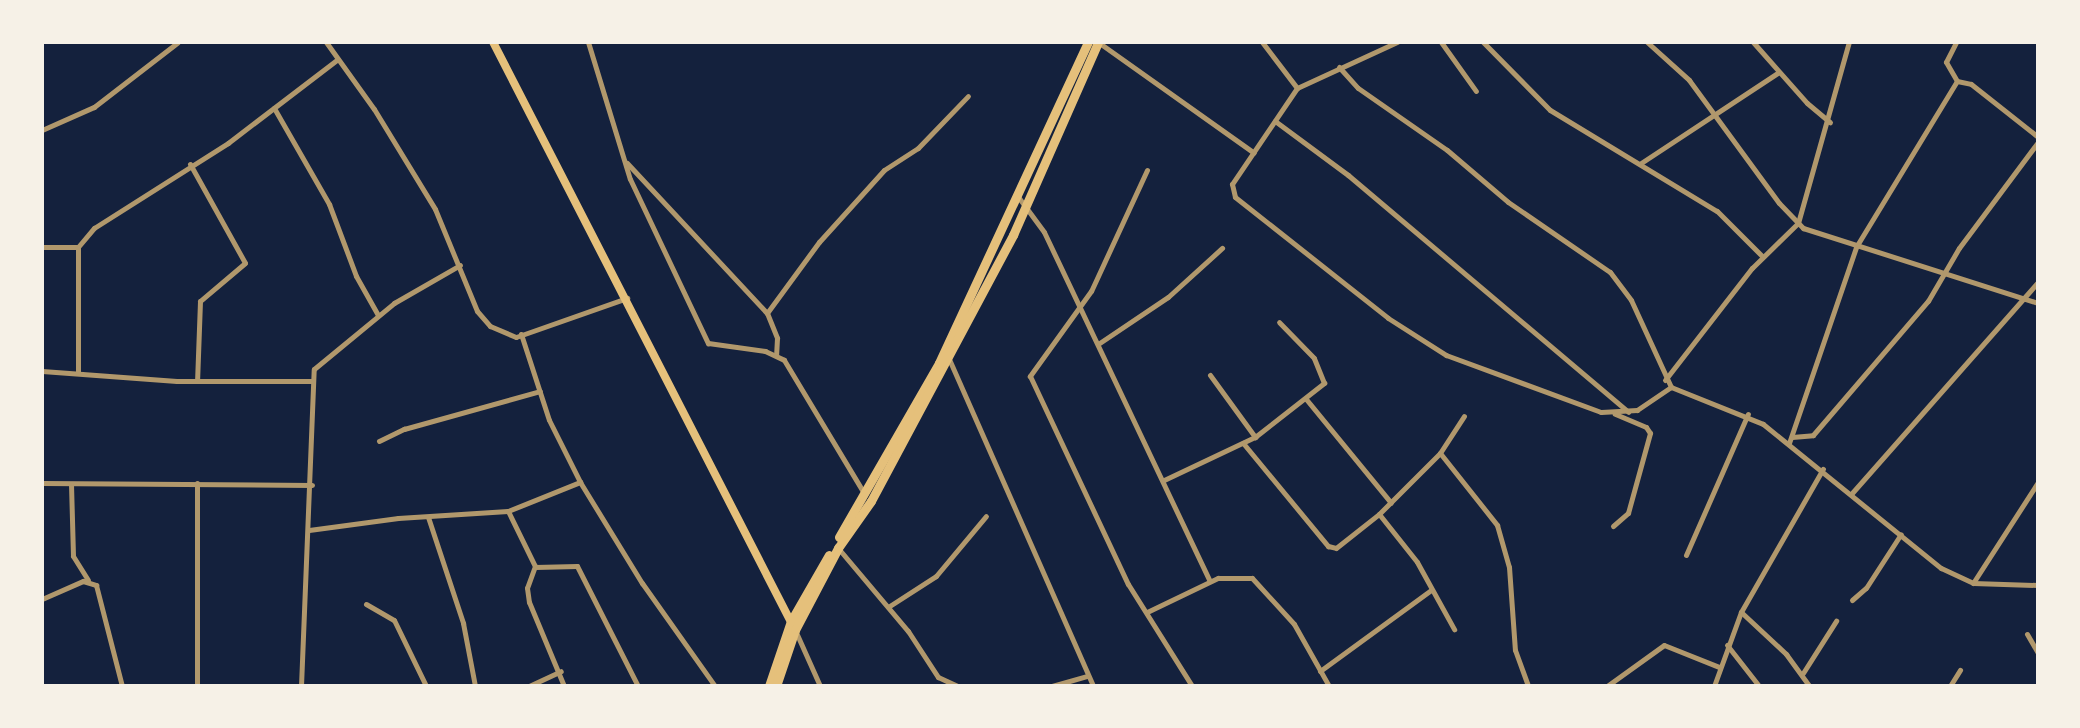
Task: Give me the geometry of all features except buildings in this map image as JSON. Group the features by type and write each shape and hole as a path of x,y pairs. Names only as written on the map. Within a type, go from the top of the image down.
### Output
{"main road":[{"path":"493,42 793,625"},
{"path":"769,686 793,625 868,498 939,363 1019,198 1088,42"},
{"path":"776,686 793,625 950,359 1026,209 1098,42"}],"street":[{"path":"42,130 94,107 178,42"},
{"path":"326,42 435,209 485,321 504,334 521,334 627,298"},
{"path":"588,42 625,162 708,343 776,355 790,368 820,425 868,498"},
{"path":"1098,42 1254,153"},
{"path":"1262,42 1297,88"},
{"path":"1397,42 1297,88 1232,184 1239,202 1416,339 1460,361 1646,427 1650,433 1628,513 1613,526"},
{"path":"1441,42 1476,91"},
{"path":"1483,42 1550,110 1641,163 1725,218 1762,256"},
{"path":"1647,42 1684,74 1792,219 1856,247 2038,303"},
{"path":"1752,42 1830,122"},
{"path":"1665,380 1762,256 1798,223 1830,122 1849,42"},
{"path":"1791,440 1813,435 1945,275 1959,248 2038,139 1971,84 1957,81 1946,62 1956,42"},
{"path":"78,373 78,247 94,228 274,107 338,59"},
{"path":"1339,67 1359,88 1439,144 1520,211 1610,272 1631,300 1665,380 1671,387 1748,414 1791,440 1941,568 1973,583 2038,585"},
{"path":"1641,163 1713,113 1779,72"},
{"path":"1791,440 1856,247 1957,81"},
{"path":"767,313 819,242 884,170 918,148 968,96"},
{"path":"274,107 329,204 356,276 378,315"},
{"path":"1275,121 1348,175 1628,412"},
{"path":"625,162 685,220 767,313 777,338 776,355"},
{"path":"190,164 245,267 200,301 197,381"},
{"path":"1147,170 1103,269 1031,379 1128,584 1192,686"},
{"path":"1019,198 1044,232 1164,480 1210,582"},
{"path":"42,247 78,247"},
{"path":"1098,344 1168,297 1222,248"},
{"path":"302,686 312,485 312,380 319,363 378,315 460,265"},
{"path":"1852,493 2038,282"},
{"path":"1164,480 1255,437 1324,383 1325,376 1279,322"},
{"path":"521,334 562,449 580,482 642,583 715,686"},
{"path":"950,359 1086,676 1093,686"},
{"path":"42,371 197,381 312,380"},
{"path":"1210,375 1255,437"},
{"path":"1615,414 1649,404 1671,387"},
{"path":"379,441 404,429 540,391"},
{"path":"1306,399 1391,503"},
{"path":"1686,555 1748,414"},
{"path":"1243,443 1328,546 1340,547 1391,503 1440,453 1464,416"},
{"path":"2038,442 2038,452"},
{"path":"1440,453 1497,525 1509,567 1515,650 1528,686"},
{"path":"1714,686 1741,612 1823,469"},
{"path":"309,530 508,511 580,482"},
{"path":"1973,583 2038,482"},
{"path":"42,483 312,485"},
{"path":"197,483 197,686"},
{"path":"71,484 73,556 88,580 96,585 122,686"},
{"path":"508,511 535,567 527,588 529,601 561,671 564,686"},
{"path":"1379,514 1417,562 1454,629"},
{"path":"888,607 936,576 986,516"},
{"path":"428,517 463,624 475,686"},
{"path":"1852,600 1866,588 1901,534"},
{"path":"838,548 888,607 938,677 957,686"},
{"path":"535,567 578,566 638,686"},
{"path":"1147,612 1210,582 1237,575 1261,584 1294,624 1329,686"},
{"path":"42,598 88,580"},
{"path":"1320,671 1431,590"},
{"path":"366,604 394,620 426,686"},
{"path":"1741,612 1803,673 1809,686"},
{"path":"1803,673 1836,621"},
{"path":"793,625 820,686"},
{"path":"2027,634 2038,653"},
{"path":"1607,686 1664,645 1719,667"},
{"path":"1727,645 1759,686"},
{"path":"1950,686 1960,670"},
{"path":"529,686 561,671"},
{"path":"1052,686 1086,676"}]}
